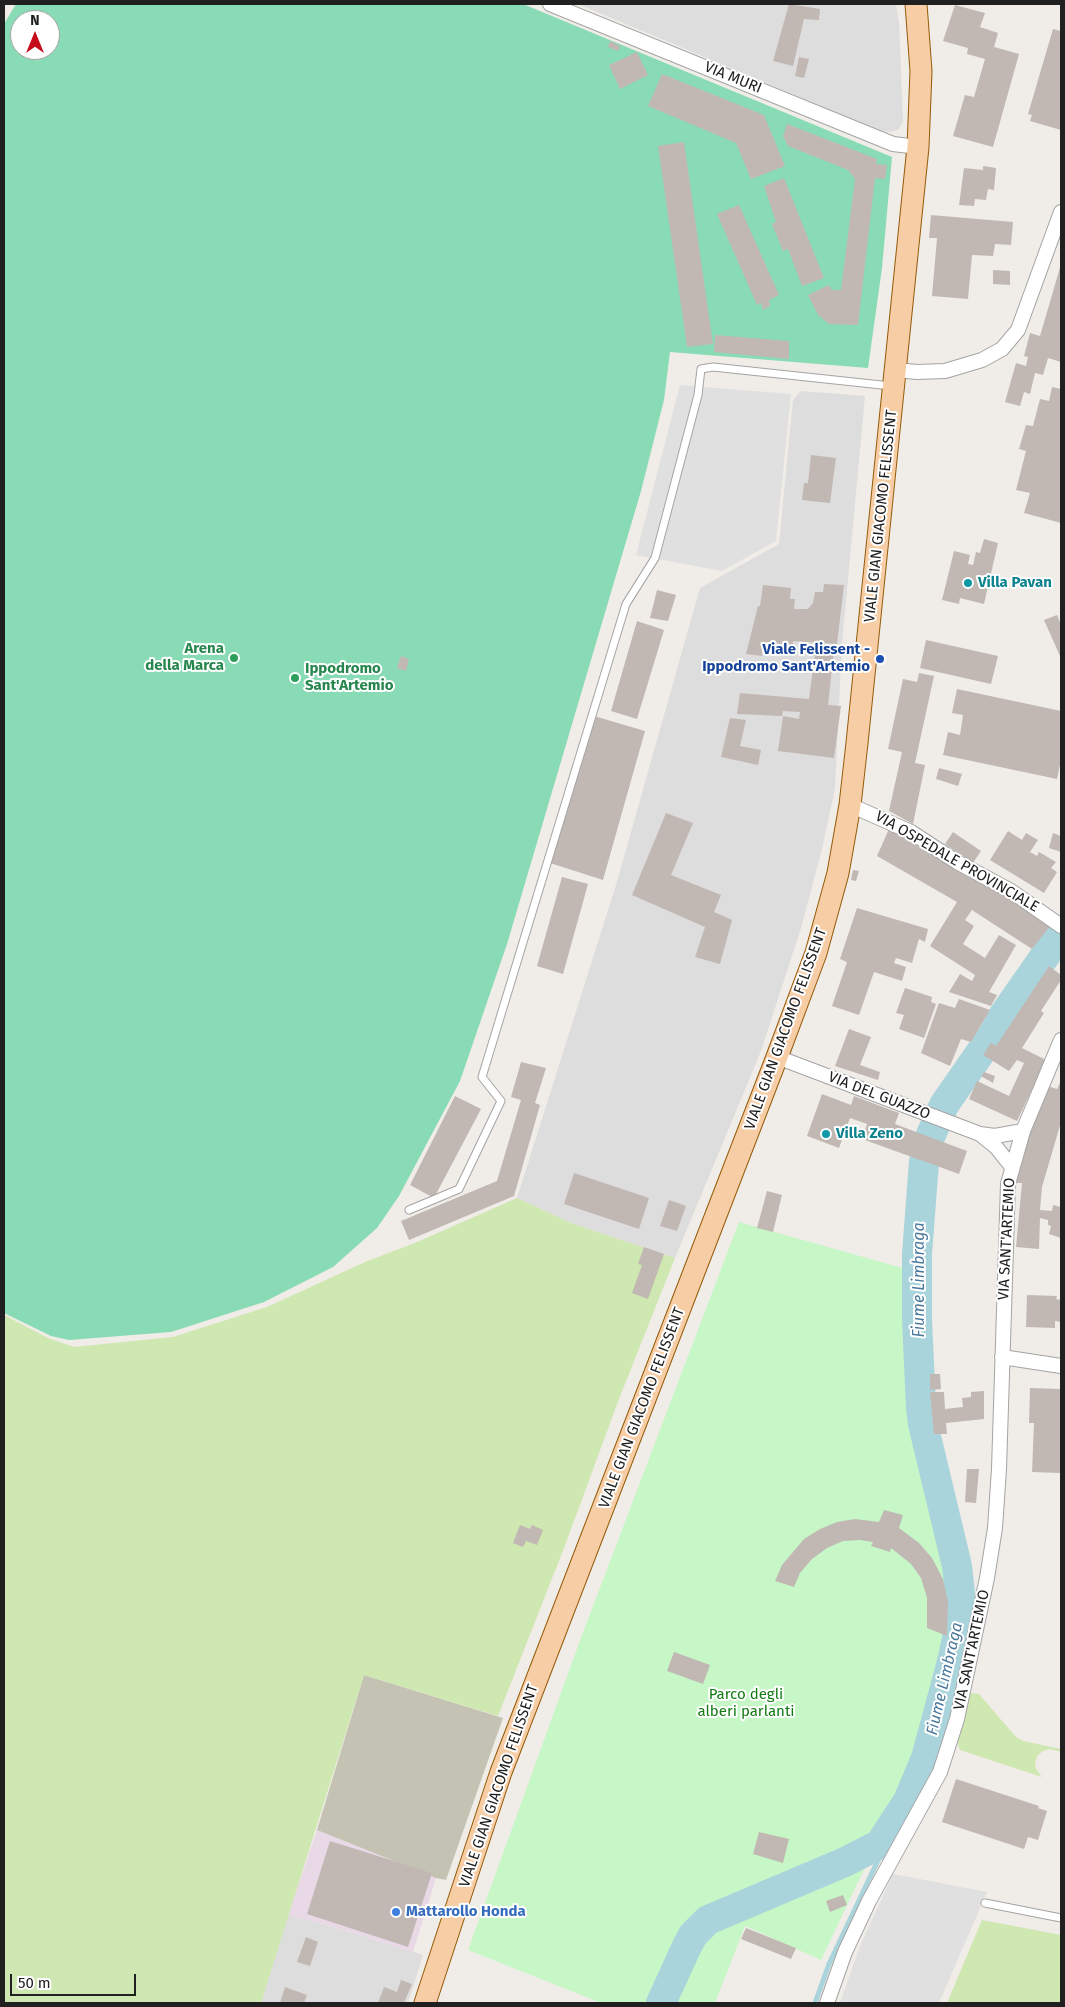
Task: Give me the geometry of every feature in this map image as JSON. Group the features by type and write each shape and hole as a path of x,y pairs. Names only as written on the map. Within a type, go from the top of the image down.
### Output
{"main road":[{"name":"VIALE GIAN GIACOMO FELISSENT","path":"425,2003 505,1763 777,1057 830,909 850,804 918,146 921,91 916,4"}],"street":[{"name":"VIA MURI","path":"550,4 893,144 918,146"},
{"path":"895,378 917,372 945,371 982,360 1002,348 1018,330 1061,212"},
{"name":"VIA OSPEDALE PROVINCIALE","path":"850,804 911,832 957,862 1011,891 1061,925"},
{"name":"VIA SANT'ARTEMIO","path":"827,2003 846,1952 869,1901 940,1772 957,1719 992,1551 999,1469 1007,1198 1012,1167 1023,1131 1061,1040"},
{"name":"VIA DEL GUAZZO","path":"777,1057 980,1134 995,1136 1023,1131"},
{"name":"VIA DEL GUAZZO","path":"980,1134 996,1147 1012,1167"},
{"path":"1002,1358 1061,1366"}],"lane":[{"path":"409,1210 459,1189 502,1101 482,1077 626,604 655,558 698,395 701,369 713,367 895,378"},
{"path":"985,1903 1061,1918"}],"shaded area":[{"path":"578,4 896,4 899,23 903,121 899,129 891,132 881,131"},
{"path":"680,385 791,394 776,541 722,571 636,555"},
{"path":"801,391 865,396 842,644 835,788 822,849 801,928 761,1051 675,1258 571,1223 517,1198 616,885 700,588 779,544 793,400"},
{"path":"364,1675 503,1718 446,1880 436,1878 317,1830"},
{"path":"317,1830 436,1878 413,1952 341,1929 288,1915"},
{"path":"893,1874 987,1892 939,2003 840,2003 860,1946"},
{"path":"288,1915 341,1929 423,1955 408,2003 261,2003"}],"green space":[{"name":"Ippodromo Sant'Artemio","path":"16,4 523,4 892,157 882,268 868,368 670,352 664,400 641,491 507,944 460,1081 399,1196 377,1228 333,1267 264,1302 171,1332 69,1340 51,1336 4,1313 4,24 10,14 10,60 60,60 60,10 12,10"},
{"path":"517,1198 571,1223 675,1258 498,1716 364,1675 261,2003 4,2003 4,1315 48,1338 74,1347 173,1337 267,1307 365,1262 415,1243"},
{"name":"Parco degli alberi parlanti","path":"739,1222 906,1269 906,1318 918,1422 949,1555 955,1593 956,1619 914,1764 893,1808 873,1841 868,1861 821,1960 745,1926 715,2003 601,2003 468,1950 582,1635"},
{"path":"968,1693 979,1694 1016,1737 1023,1741 1061,1749 1061,1752 1050,1749 1043,1751 1037,1756 1036,1769 1042,1777 960,1750 957,1742"},
{"path":"982,1920 1061,1935 1061,2003 947,2003"}],"building":[{"path":"789,4 820,9 819,20 804,19 793,66 773,61"},
{"path":"955,5 985,13 980,27 998,33 994,47 1019,54 993,147 953,136 965,95 974,97 985,59 967,54 968,48 943,41"},
{"path":"1053,29 1061,31 1061,130 1030,121 1032,115 1028,114"},
{"path":"610,41 620,46 618,51 608,47"},
{"path":"637,52 648,75 620,89 609,65"},
{"path":"799,57 809,59 804,78 795,76"},
{"path":"662,74 764,115 785,166 751,179 736,143 648,106"},
{"path":"787,124 877,159 876,164 887,165 885,179 875,178 858,325 829,324 818,315 808,295 829,285 832,290 841,290 855,179 848,170 788,146 783,136"},
{"path":"684,142 713,344 687,347 658,146"},
{"path":"983,166 996,168 994,190 988,189 986,200 975,199 974,206 959,205 964,168 983,170"},
{"path":"784,178 824,278 802,286 788,249 783,251 772,224 776,222 764,186"},
{"path":"739,205 779,295 769,300 770,306 763,310 761,303 757,305 717,214"},
{"path":"931,215 1013,222 1011,245 995,244 993,256 972,255 968,299 932,296 937,238 929,238"},
{"path":"1061,264 1061,362 1048,358 1043,375 1035,373 1030,394 1024,392 1020,406 1005,402 1016,363 1026,366 1028,357 1024,356 1030,333 1040,336"},
{"path":"993,270 1010,271 1010,285 993,284"},
{"path":"715,335 789,341 789,359 714,352"},
{"path":"1052,387 1061,389 1061,523 1024,513 1030,493 1016,490 1026,451 1019,449 1026,425 1033,426 1040,399 1049,401"},
{"path":"811,455 836,458 830,503 802,500 804,483 808,483"},
{"name":"Villa Pavan","path":"984,539 998,543 984,604 960,598 959,604 942,600 954,551 970,555 968,564 973,565 976,552 980,553"},
{"path":"824,584 844,585 837,644 793,641 793,645 762,642 762,656 746,654 758,606 760,606 763,585 791,588 790,599 795,599 794,609 808,609 813,603 815,592 823,592"},
{"path":"657,590 676,595 668,621 650,618"},
{"path":"1057,615 1061,625 1060,656 1044,620"},
{"path":"637,621 664,630 637,719 611,711"},
{"path":"926,640 998,656 991,684 920,668"},
{"path":"816,647 834,649 828,705 841,706 834,758 778,751 783,716 799,719 800,712 783,711 782,716 737,714 740,693 809,699"},
{"path":"401,656 409,659 406,671 397,668"},
{"path":"919,673 934,676 915,763 925,765 913,824 889,811 902,752 888,749 903,679 917,682"},
{"path":"957,689 1061,711 1061,760 1057,779 943,755 948,732 960,735 963,715 952,713"},
{"path":"594,716 645,731 603,880 550,863"},
{"path":"730,718 746,720 740,746 761,750 758,765 721,757"},
{"path":"939,768 962,774 958,786 936,779"},
{"path":"666,813 693,823 671,875 721,895 714,912 732,920 720,964 695,957 705,927 632,895"},
{"path":"889,829 972,879 973,877 1051,925 1032,949 972,910 965,920 974,926 963,944 985,958 999,935 1016,945 989,992 997,995 991,1006 949,992 960,974 972,981 975,975 930,946 957,902 877,856"},
{"path":"1008,831 1022,840 1026,833 1038,840 1030,852 1037,856 1039,852 1056,862 1051,868 1057,872 1044,893 990,860"},
{"path":"953,832 981,851 973,863 945,844"},
{"path":"1053,833 1061,836 1061,852 1049,848"},
{"path":"853,870 859,871 856,881 851,880"},
{"path":"562,877 588,884 563,974 537,966"},
{"path":"857,908 928,929 925,942 919,939 912,963 896,958 894,963 906,967 902,981 874,972 859,1015 832,1006 847,962 840,959"},
{"path":"1049,966 1061,975 1061,980 1041,1011 1044,1013 1022,1048 1046,1060 1017,1121 969,1099 977,1081 1009,1096 1024,1063 1017,1060 1009,1071 983,1055 991,1043 996,1046"},
{"path":"905,988 932,997 931,1002 936,1004 924,1038 899,1029 904,1015 896,1013"},
{"path":"959,999 990,1010 971,1042 961,1039 950,1066 921,1053 939,1003 955,1008"},
{"path":"849,1029 871,1037 860,1065 880,1072 878,1080 835,1066"},
{"path":"521,1062 546,1068 535,1103 540,1105 514,1196 409,1240 401,1221 497,1181 521,1100 511,1097"},
{"path":"984,1072 995,1076 993,1083 981,1076"},
{"path":"1060,1083 1061,1122 1042,1187 1040,1210 1052,1211 1053,1205 1061,1207 1061,1238 1049,1234 1051,1226 1048,1225 1048,1220 1040,1218 1039,1249 1016,1247 1022,1183 1012,1183 1044,1085 1057,1089"},
{"path":"822,1094 851,1105 854,1096 899,1113 895,1124 967,1151 959,1174 862,1139 867,1124 850,1118 839,1148 807,1136"},
{"path":"455,1096 481,1109 434,1198 410,1185"},
{"path":"574,1173 649,1198 639,1229 564,1204"},
{"path":"767,1191 782,1195 773,1232 757,1228"},
{"path":"669,1200 686,1206 677,1231 660,1226"},
{"path":"644,1247 664,1254 648,1299 632,1293 642,1265 638,1264"},
{"path":"1027,1295 1057,1296 1056,1299 1061,1300 1061,1322 1055,1321 1055,1328 1026,1327"},
{"path":"930,1374 940,1374 941,1389 930,1390"},
{"path":"1030,1388 1061,1389 1061,1473 1032,1472 1034,1423 1029,1423"},
{"path":"984,1391 984,1419 946,1423 947,1434 934,1434 930,1392 944,1392 945,1409 963,1407 962,1398 971,1397 971,1392"},
{"path":"967,1469 979,1469 976,1503 965,1502"},
{"path":"884,1510 903,1515 899,1528 919,1543 932,1558 943,1579 948,1602 947,1636 927,1628 927,1598 921,1578 911,1564 891,1548 890,1552 871,1546 873,1542 860,1540 843,1541 827,1548 812,1559 800,1573 794,1587 775,1581 782,1565 804,1539 820,1529 837,1522 855,1519 879,1522"},
{"path":"520,1525 530,1529 532,1525 543,1530 537,1545 526,1541 523,1547 513,1543"},
{"path":"674,1652 710,1665 703,1684 667,1671"},
{"path":"956,1779 1039,1806 1038,1808 1047,1811 1038,1840 1028,1837 1024,1849 942,1822"},
{"path":"759,1832 789,1839 783,1863 753,1854"},
{"path":"330,1841 432,1873 408,1947 307,1914"},
{"path":"843,1895 847,1905 830,1912 826,1901"},
{"path":"746,1928 796,1948 791,1959 741,1939"},
{"path":"306,1937 318,1942 310,1966 297,1962"},
{"path":"401,1980 412,1984 404,2003 378,2003 384,1987 397,1992"},
{"path":"285,1987 307,1995 304,2003 280,2003"}],"waterway":[{"name":"Fiume Limbraga","path":"930,1137 944,1105 1061,933"},
{"name":"Fiume Limbraga","path":"661,2003 693,1935 708,1920 845,1862 880,1844 908,1801 926,1758 953,1658 959,1628 961,1603 957,1566 923,1424 921,1407 917,1319 917,1254 924,1162"},
{"path":"815,2003 829,1964 880,1856 880,1844"}],"place":[{"name":"Villa Pavan","path":"968,583"},
{"name":"Arena della Marca","path":"234,658"},
{"name":"Viale Felissent - Ippodromo Sant'Artemio","path":"880,659"},
{"name":"Ippodromo Sant'Artemio","path":"295,678"},
{"name":"Villa Zeno","path":"826,1134"},
{"name":"Mattarollo Honda","path":"396,1912"}]}
